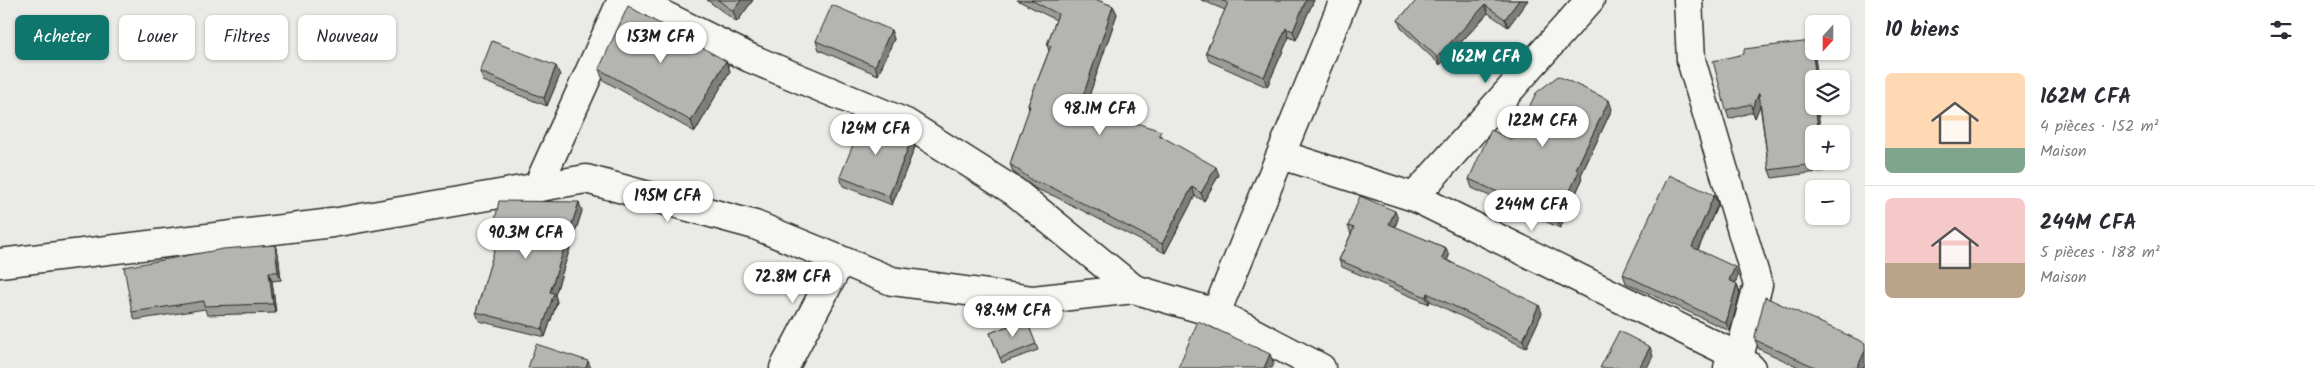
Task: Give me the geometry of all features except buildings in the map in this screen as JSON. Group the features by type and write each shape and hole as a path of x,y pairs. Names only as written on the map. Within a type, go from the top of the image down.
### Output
{"street":[{"path":"537,188 622,0"},
{"path":"633,0 750,58 906,123 1015,192 1134,289"},
{"path":"1216,313 1344,0"},
{"path":"1414,197 1590,0"},
{"path":"1282,155 1414,197 1739,364 1758,285 1691,60 1688,0"},
{"path":"0,263 332,224 586,179 755,225 892,281 1033,300 1134,289 1216,313 1321,368"},
{"path":"784,368 841,260"}]}
